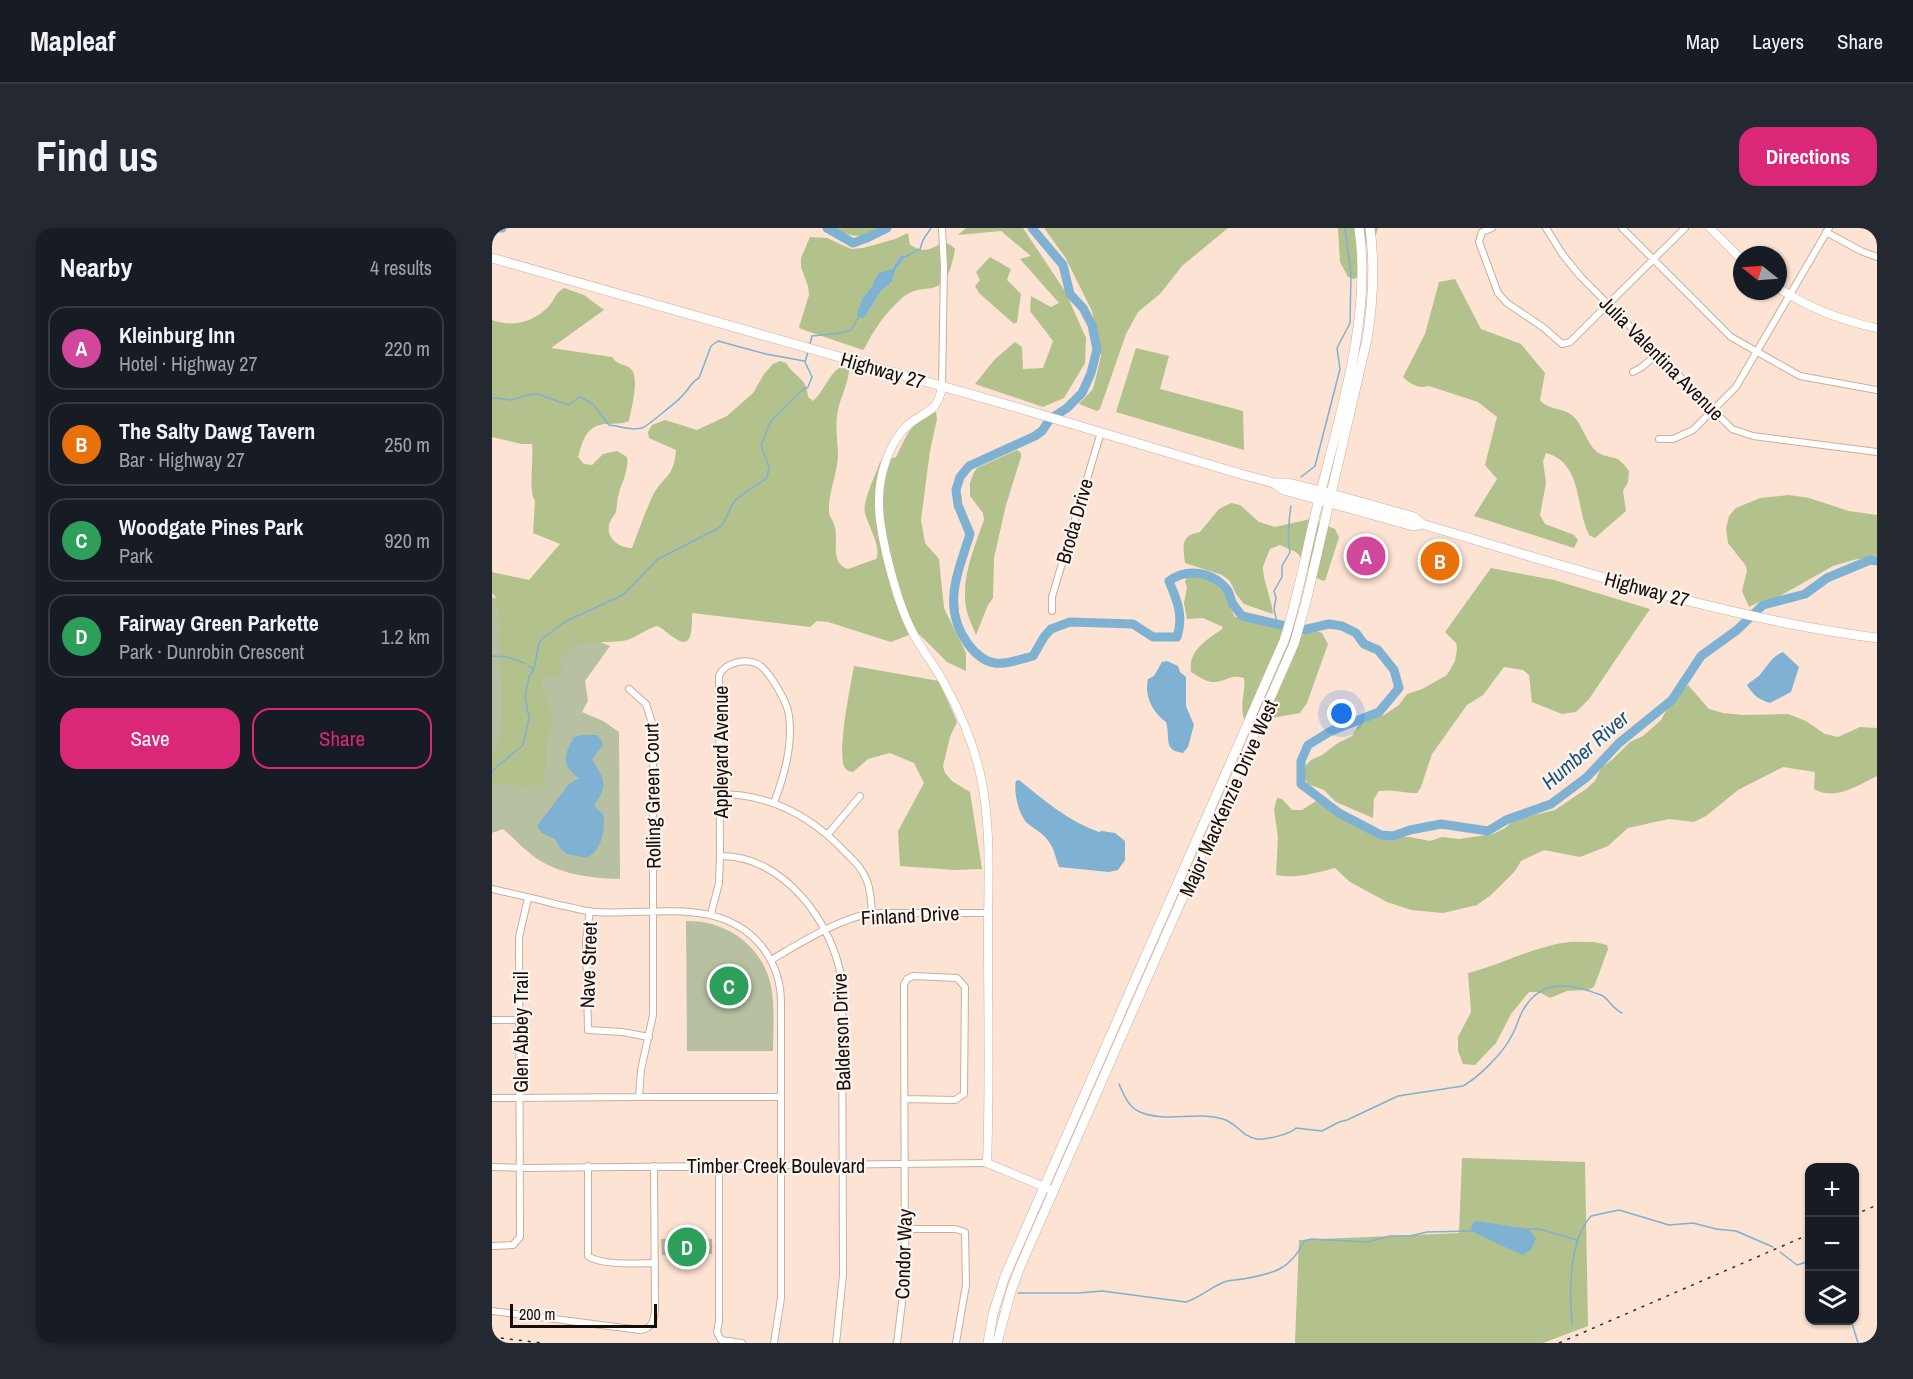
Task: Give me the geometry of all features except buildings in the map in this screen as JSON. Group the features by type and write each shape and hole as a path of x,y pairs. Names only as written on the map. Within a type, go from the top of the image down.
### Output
{"main road":[{"name":"Major MacKenzie Drive West","path":"988,1343 999,1293 1044,1186 1284,641 1359,327 1362,285 1359,228"},
{"name":"Major MacKenzie Drive West","path":"997,1343 1011,1291 1294,644 1362,366 1371,313 1373,272 1370,228"},
{"name":"Highway 27","path":"492,258 1101,432 1274,483 1284,490 1414,517 1422,524 1670,596 1839,633 1877,638"}],"street":[{"path":"1492,228 1482,232 1479,242 1498,293 1507,303 1544,328 1558,343 1566,344 1685,228"},
{"name":"Julia Valentina Avenue","path":"1546,228 1569,263 1732,429 1746,435 1877,452"},
{"path":"1622,228 1726,333 1757,353 1800,376 1877,390"},
{"path":"1710,228 1733,251"},
{"path":"942,229 944,267 941,396 934,409 907,426 899,434 891,450 880,486 880,523 896,590 910,628 946,685 975,753 980,774 988,831 987,1163"},
{"path":"1659,439 1673,439 1693,430 1736,387 1827,230 1862,252 1877,257"},
{"path":"1787,293 1835,316 1877,328"},
{"path":"1633,372 1657,354"},
{"name":"Broda Drive","path":"1053,611 1052,597 1101,432"},
{"name":"Appleyard Avenue","path":"711,914 718,883 720,856 719,676 729,664 736,662 758,664 763,668 784,701 789,715 785,773 774,803"},
{"name":"Rolling Green Court","path":"629,689 646,704 652,726 653,1015 641,1070 639,1097"},
{"path":"719,794 748,795 774,803 828,834 862,870 869,888 872,913"},
{"path":"828,834 860,796"},
{"name":"Balderson Drive","path":"720,856 752,861 785,880 807,902 838,961 842,982 843,1285 836,1343"},
{"path":"492,889 590,911 711,914 744,929 756,939 771,960 781,997 781,1298 774,1343"},
{"name":"Glen Abbey Trail","path":"492,1246 513,1245 520,1237 519,937 528,898"},
{"name":"Nave Street","path":"590,911 586,940 588,1030 626,1032 649,1037"},
{"name":"Finland Drive","path":"771,960 824,931 852,918 872,913 988,913"},
{"name":"Condor Way","path":"897,1343 905,1278 906,1229 905,1164 905,1099 905,982 913,976 957,978 965,987 964,1094 956,1100 905,1099"},
{"path":"492,1020 520,1020"},
{"path":"492,1098 781,1097"},
{"name":"Timber Creek Boulevard","path":"492,1167 987,1163 1054,1191"},
{"path":"719,1165 719,1321 717,1332 721,1340 742,1343"},
{"path":"588,1166 588,1256 597,1260 625,1263 655,1263"},
{"path":"492,1311 643,1330 652,1325 655,1263 654,1166"},
{"path":"906,1229 955,1229 965,1232 966,1285 956,1343"}],"green space":[{"path":"834,228 886,228 873,234 860,236 840,232"},
{"path":"966,228 1023,228 1065,291 1086,338 1085,363 1064,398 1043,407 975,384 995,359 1015,342 1022,347 1023,369 1043,368 1053,341 1030,311 1031,296 1051,307 1059,303 1020,259 1031,256 1001,231 958,235"},
{"path":"1044,228 1228,228 1182,266 1160,294 1138,312 1126,334 1100,409 1097,411 1079,404 1093,389 1101,356 1092,311 1065,257"},
{"path":"1338,228 1378,228 1375,238 1369,240 1363,248 1358,277 1354,279 1348,277 1340,262"},
{"path":"908,233 910,245 922,250 944,243 951,245 955,249 946,279 933,288 917,290 899,301 880,322 863,350 799,327 809,295 801,267 801,258 810,237 827,238 851,249 895,239","holes":["901,255 906,256 896,269 892,282 881,291 864,318 863,297 892,269"]},
{"path":"990,257 1011,269 1007,280 1021,294 1017,322 1014,324 979,293 975,286 980,280 976,272"},
{"path":"1455,279 1481,329 1521,344 1545,373 1540,400 1548,406 1573,416 1597,452 1619,460 1629,471 1628,482 1623,491 1626,511 1595,538 1589,535 1572,476 1558,458 1546,453 1543,461 1546,483 1540,515 1545,524 1574,535 1578,540 1574,548 1474,516 1497,479 1485,465 1497,417 1478,402 1429,386 1415,385 1403,377 1425,334 1439,282"},
{"path":"564,288 584,295 604,310 551,348 612,357 629,367 634,373 634,394 629,421 604,424 593,428 586,436 578,457 584,464 592,465 603,454 617,451 627,457 616,512 609,530 615,542 623,546 632,548 653,495 671,471 675,459 676,450 649,438 648,432 652,425 665,420 697,430 727,416 753,393 773,364 780,361 786,363 803,381 808,397 813,401 836,370 841,367 849,370 837,415 838,459 829,514 836,530 836,556 842,566 848,569 876,559 876,543 865,508 867,495 880,462 896,457 915,425 936,412 937,419 930,451 921,520 925,543 939,559 944,608 966,653 966,671 947,662 920,635 914,633 891,642 828,622 817,621 810,627 692,613 691,633 685,642 676,639 657,626 627,640 580,644 565,653 559,661 563,675 541,678 552,713 547,739 544,785 492,785 492,757 503,728 499,611 492,593 492,572 529,580 560,544 533,533 535,501 532,490 532,444 521,444 492,437 492,320 515,323 530,320 543,312 558,292"},
{"path":"1136,348 1169,356 1160,389 1243,411 1244,450 1116,412"},
{"path":"1017,450 1021,453 1021,457 1006,505 994,558 993,598 976,635 966,608 965,586 969,563 984,520 983,513 970,496 970,483 977,468"},
{"path":"1789,495 1809,498 1849,511 1877,515 1877,556 1833,566 1776,598 1761,601 1749,607 1742,591 1746,566 1728,543 1726,529 1729,516 1736,508 1760,498"},
{"path":"1231,503 1240,505 1259,522 1275,527 1310,519 1335,529 1339,537 1325,581 1316,577 1294,551 1280,545 1270,549 1263,571 1273,614 1244,604 1230,581 1222,575 1185,563 1184,543 1186,539 1200,532 1219,509"},
{"path":"1491,568 1554,580 1650,609 1589,699 1576,712 1562,714 1532,702 1529,675 1523,670 1504,667 1483,695 1467,705 1432,754 1417,793 1379,791 1374,799 1373,818 1336,802 1324,790 1308,784 1303,774 1306,765 1311,760 1352,736 1360,723 1384,715 1399,705 1407,694 1422,689 1447,675 1455,661 1457,649 1456,643 1445,632"},
{"path":"1193,574 1205,578 1219,588 1235,617 1254,617 1272,621 1284,626 1296,638 1314,630 1322,633 1328,644 1307,703 1300,713 1265,719 1258,724 1244,719 1242,708 1244,678 1231,677 1212,682 1191,672 1195,652 1223,627 1203,618 1187,619 1184,603 1187,587 1185,582 1187,577"},
{"path":"492,597 610,646 585,681 588,701 582,712 603,721 619,732 620,879 588,877 558,869 534,857 503,829 492,833"},
{"path":"854,666 939,681 957,722 950,737 943,766 945,773 952,781 970,792 982,869 955,870 900,866 898,831 924,783 914,763 890,753 868,759 853,772 845,768 842,749 843,735"},
{"path":"1688,685 1709,709 1723,713 1788,714 1806,721 1825,734 1838,737 1860,727 1877,728 1877,776 1846,791 1830,793 1814,789 1815,772 1783,767 1738,790 1706,816 1694,822 1669,819 1628,828 1608,846 1580,857 1544,850 1521,861 1515,871 1491,895 1477,905 1443,913 1411,910 1387,902 1350,882 1335,868 1299,876 1276,875 1278,837 1274,810 1277,798 1282,799 1292,810 1302,810 1316,801 1337,811 1347,819 1394,837 1430,841 1442,837 1459,839 1493,834 1514,820 1555,810 1586,789 1595,781 1601,768 1630,742 1643,736 1661,720"},
{"path":"686,921 715,925 728,931 741,938 760,959 771,986 773,1051 687,1051"},
{"path":"1570,942 1594,942 1607,945 1608,949 1594,987 1588,990 1567,991 1550,998 1539,992 1529,992 1511,1014 1496,1043 1475,1065 1463,1064 1458,1051 1458,1037 1471,1012 1468,973 1550,946"},
{"path":"1462,1158 1585,1162 1588,1326 1543,1343 1295,1343 1299,1240 1459,1233"},
{"path":"661,1239 712,1239 712,1254 662,1255"}],"water":[{"path":"901,255 906,256 896,269 892,282 881,291 864,318 858,318 857,314 863,297 872,287 876,277 879,273 892,269"},
{"path":"1783,652 1799,667 1791,692 1770,703 1757,697 1747,685"},
{"path":"1167,661 1178,666 1180,672 1186,677 1186,706 1194,725 1188,747 1183,753 1170,746 1166,722 1153,708 1148,697 1148,679 1154,676 1162,662"},
{"path":"597,735 603,745 592,759 603,782 602,792 594,806 604,815 603,833 596,849 587,858 567,854 555,839 542,833 537,826 569,784 579,778 566,764 566,755 574,737"},
{"path":"1019,780 1057,810 1077,822 1099,832 1115,833 1125,841 1125,860 1118,870 1109,872 1059,867 1048,840 1026,822 1021,814 1015,790 1016,781"},
{"path":"1475,1221 1529,1229 1536,1238 1531,1250 1522,1255 1471,1231"}],"waterway":[{"name":"Humber River","path":"827,228 853,243 887,228"},
{"path":"905,257 920,249 931,228"},
{"name":"Humber River","path":"1032,228 1063,265 1070,294 1083,308 1092,325 1097,349 1091,373 1082,393 1067,408 1050,419 1042,431 1035,436 969,466 960,477 956,490 958,505 970,534 957,576 954,603 955,617 968,644 975,653 990,662 1005,663 1033,656 1051,629 1070,622 1133,624 1153,637 1177,637 1180,615 1169,581 1192,573 1216,579 1228,591 1232,603 1242,616 1303,630 1329,624 1342,626 1356,633 1364,644 1378,650 1394,670 1399,688 1379,712 1331,731 1308,745 1301,761 1301,784 1339,813 1381,835 1393,836 1441,824 1488,831 1506,820 1551,804 1587,777 1619,743 1672,700 1701,656 1737,630 1763,605 1805,594 1827,578 1870,560 1877,561"},
{"path":"1301,477 1315,466 1340,369 1337,348 1350,323 1351,273 1345,228"},
{"path":"810,344 812,336 851,330 859,316"},
{"path":"492,399 512,400 538,394 568,405 580,397 593,404 609,425 638,429 669,407 699,378 711,346 718,341 804,361"},
{"path":"492,771 523,745 529,718 525,696 529,677 534,669 539,643 543,638 566,621 623,595 658,559 719,528 737,499 767,478 769,467 761,445 771,421 808,387 812,377 805,362 808,352"},
{"path":"1277,623 1274,591 1282,577 1282,566 1290,552 1288,536 1291,506"},
{"path":"492,656 507,657 524,663"},
{"path":"529,666 533,669"},
{"path":"1119,1084 1132,1107 1140,1112 1160,1117 1202,1116 1223,1119 1247,1136 1266,1139 1296,1128 1322,1131 1398,1096 1463,1086 1497,1057 1511,1037 1529,1001 1547,989 1567,986 1589,991 1601,995 1622,1013"},
{"path":"1572,1324 1572,1267 1578,1239 1591,1216 1619,1210 1669,1225 1693,1223 1736,1231 1773,1247"},
{"path":"1529,1229 1540,1229 1577,1240"},
{"path":"1018,1293 1102,1291 1186,1302 1224,1282 1263,1275 1280,1269 1293,1258 1304,1241 1311,1239 1368,1242 1390,1236 1410,1236 1427,1232 1471,1231"},
{"path":"1780,1252 1797,1265 1805,1263"},
{"path":"1853,1325 1858,1343"}],"railway":[{"path":"1859,1213 1877,1205"},
{"path":"1559,1343 1805,1236"},
{"path":"492,1337 542,1343"}],"place":[{"name":"Kleinburg Inn","path":"1366,556"},
{"name":"The Salty Dawg Tavern","path":"1440,561"},
{"name":"Woodgate Pines Park","path":"729,986"},
{"name":"Fairway Green Parkette","path":"687,1247"}]}
